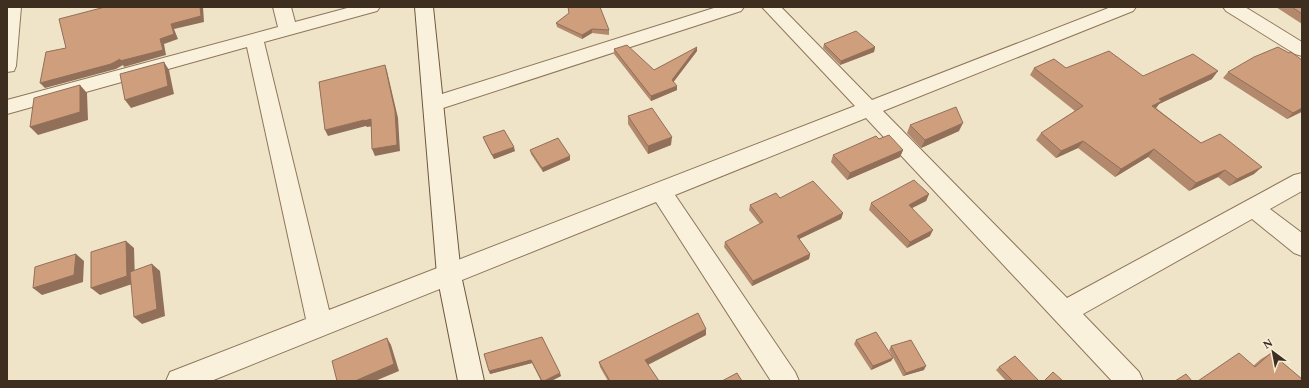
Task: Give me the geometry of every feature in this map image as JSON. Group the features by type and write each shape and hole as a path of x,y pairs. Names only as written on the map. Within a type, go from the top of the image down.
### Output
{"street":[{"path":"7,66 12,7"},
{"path":"282,7 288,30"},
{"path":"7,107 371,7"},
{"path":"424,7 449,275 471,381"},
{"path":"433,104 734,7"},
{"path":"771,7 1130,381"},
{"path":"179,381 1127,7"},
{"path":"1232,7 1302,50"},
{"path":"254,40 320,325"},
{"path":"1064,312 1302,181"},
{"path":"661,191 786,381"},
{"path":"1253,208 1302,246"}],"building":[{"path":"105,7 200,7 201,16 171,24 174,34 160,39 163,50 120,61 120,59 111,64 40,83 46,52 66,48 59,19"},
{"path":"568,7 600,7 609,30 592,29 582,35 556,23 569,13"},
{"path":"1292,7 1302,7 1302,14"},
{"path":"856,31 875,47 841,61 824,44"},
{"path":"627,45 654,70 697,47 672,80 677,86 651,96 614,49"},
{"path":"1278,47 1289,53 1291,52 1302,60 1302,108 1293,113 1228,72 1254,57"},
{"path":"1109,51 1143,76 1193,54 1218,71 1159,99 1162,101 1152,106 1201,143 1220,134 1262,167 1237,179 1225,170 1196,183 1154,149 1121,169 1083,141 1061,151 1041,133 1083,106 1034,68 1054,59 1066,68"},
{"path":"164,62 168,86 125,100 120,74"},
{"path":"385,65 395,111 397,145 372,149 371,119 325,130 319,82"},
{"path":"80,85 80,112 30,127 34,98"},
{"path":"956,107 963,123 925,140 910,125"},
{"path":"652,108 672,137 648,146 628,116"},
{"path":"504,130 514,147 492,155 483,137"},
{"path":"889,135 903,150 850,173 833,155 876,136 879,139"},
{"path":"558,138 570,156 542,168 530,150"},
{"path":"914,180 929,194 909,205 933,230 910,242 871,203"},
{"path":"813,181 843,213 797,236 810,254 753,281 725,242 763,222 750,205 776,193 780,198"},
{"path":"126,241 127,276 91,288 91,252"},
{"path":"76,254 74,275 33,288 35,267"},
{"path":"152,264 157,309 134,317 130,272"},
{"path":"698,313 706,329 645,360 659,381 610,381 599,362"},
{"path":"876,332 893,358 873,366 856,340"},
{"path":"542,337 560,373 542,381 531,360 489,371 484,354"},
{"path":"387,338 394,364 355,381 337,381 332,361"},
{"path":"911,340 926,366 906,373 891,346"},
{"path":"1239,353 1255,367 1271,353 1302,379 1302,381 1198,381"},
{"path":"1015,356 1039,381 1013,381 999,367"},
{"path":"1053,372 1063,381 1044,381"},
{"path":"737,373 742,381 722,381"},
{"path":"1186,374 1192,381 1175,381"}]}
